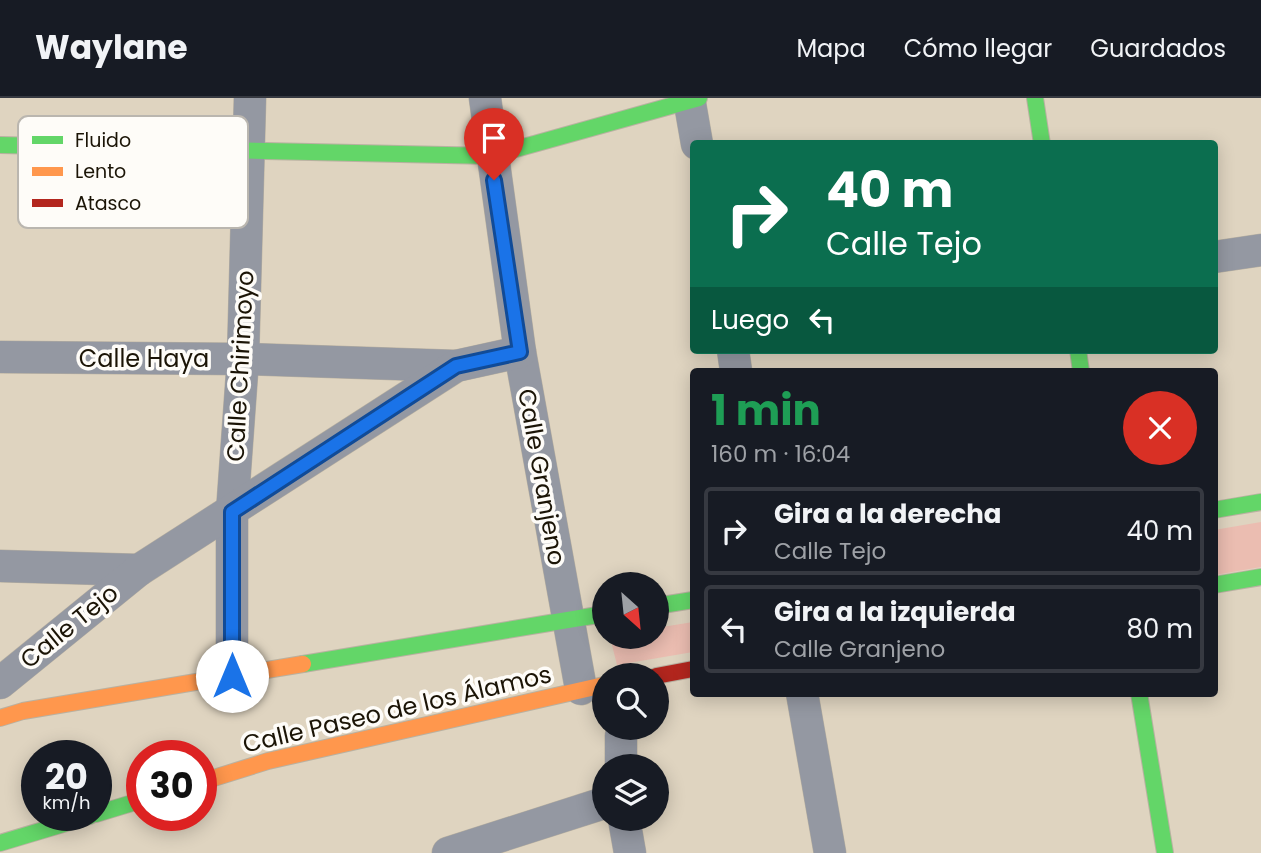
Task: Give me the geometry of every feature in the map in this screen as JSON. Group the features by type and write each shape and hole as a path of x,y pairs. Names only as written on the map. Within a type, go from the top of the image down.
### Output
{"main road":[{"path":"1035,98 1041,140"},
{"path":"249,150 491,156 693,99"},
{"path":"0,145 18,145"},
{"path":"1218,509 1261,502"},
{"path":"1218,584 1261,577"},
{"path":"669,604 690,600"},
{"name":"Calle Paseo de los Álamos","path":"0,718 23,711 592,616"},
{"path":"669,674 690,670"},
{"name":"Calle Paseo de los Álamos","path":"217,777 268,761 592,687"},
{"path":"1140,697 1165,853"},
{"path":"0,843 40,831"}],"street":[{"name":"Calle Chirimoyo","path":"248,185 250,98"},
{"name":"Calle Granjeno","path":"485,98 520,352 567,620 592,684"},
{"path":"693,99 697,140"},
{"name":"Calle Chirimoyo","path":"232,676 232,512 243,359 247,228"},
{"path":"1218,256 1261,250"},
{"name":"Calle Tejo","path":"0,683 139,570 456,366 520,352"},
{"name":"Calle Haya","path":"0,357 243,359 456,366"},
{"name":"Calle Tejo","path":"0,566 139,570"},
{"path":"803,697 830,853"},
{"path":"448,853 592,807"},
{"path":"626,831 630,853"}],"shaded area":[{"path":"1261,522 1261,567 1218,574 1218,529"},
{"path":"690,622 690,653 616,663 613,649 669,649 669,626"}],"traffic: fast":[{"path":"248,151 491,156 699,98"},
{"path":"1035,98 1041,140"},
{"path":"0,145 18,145"},
{"path":"1079,354 1081,368"},
{"path":"1218,509 1261,502"},
{"path":"1218,584 1261,577"},
{"path":"669,604 690,600"},
{"path":"303,664 592,616"},
{"path":"1140,697 1165,853"},
{"path":"112,809 126,805"},
{"path":"0,843 40,831"}],"traffic: slow":[{"path":"0,718 23,711 303,664"},
{"path":"217,777 268,761 592,688"}],"traffic: jam":[{"path":"669,674 690,670"}],"route":[{"path":"232,676 232,512 456,366 520,352 494,180"}]}
